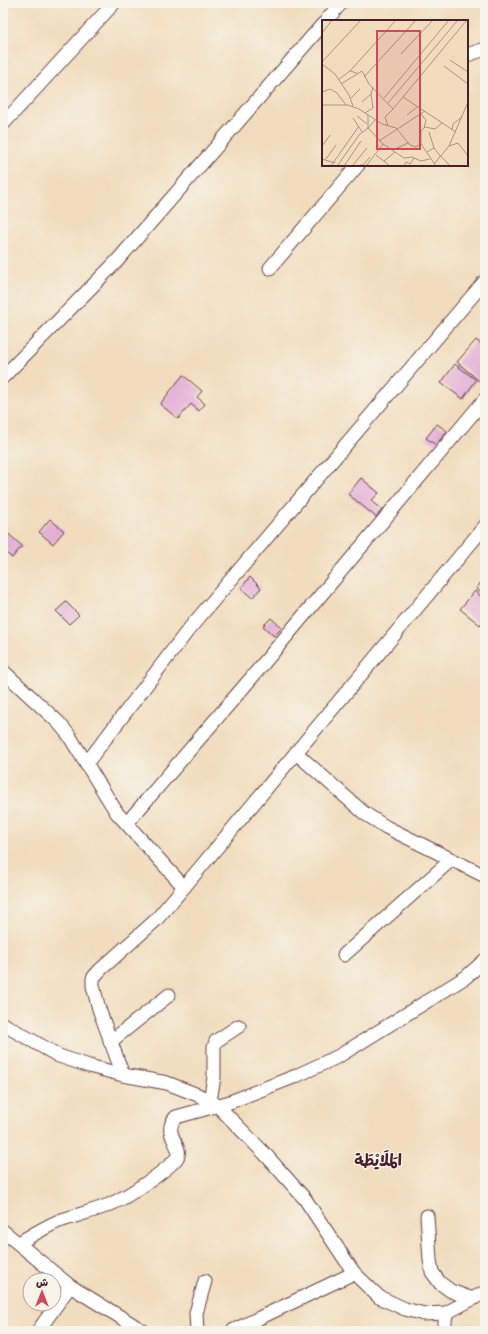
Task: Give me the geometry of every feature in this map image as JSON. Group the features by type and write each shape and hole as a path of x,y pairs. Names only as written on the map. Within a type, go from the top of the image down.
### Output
{"street":[{"path":"3,124 114,3"},
{"path":"327,20 341,3"},
{"path":"3,377 117,261 322,25"},
{"path":"468,55 485,49"},
{"path":"270,268 357,166"},
{"path":"86,764 189,629 485,281"},
{"path":"127,823 253,676 485,399"},
{"path":"123,1075 110,1042 93,986 93,978 156,920 485,526"},
{"path":"3,671 58,722 68,734 117,813 184,887"},
{"path":"296,753 364,813 386,827 485,876"},
{"path":"344,955 451,860"},
{"path":"8,1239 110,1205 121,1199 154,1177 178,1157 179,1152 170,1132 172,1122 176,1117 214,1103 230,1102 339,1056 466,978 485,960"},
{"path":"110,1042 169,995"},
{"path":"3,1024 59,1056 123,1075 167,1083 214,1103 266,1155 304,1199 354,1273 379,1297 405,1309 424,1314 446,1313 485,1292"},
{"path":"214,1103 214,1047 216,1041 239,1026"},
{"path":"428,1216 432,1272 440,1283 451,1290 473,1299"},
{"path":"8,1239 70,1286 143,1331"},
{"path":"232,1331 354,1273"},
{"path":"197,1331 196,1313 206,1281"},
{"path":"38,1331 70,1286"},
{"path":"444,1331 446,1313"}],"building":[{"path":"476,340 485,347 485,349 481,352 485,353 485,386 457,362"},
{"path":"455,364 476,380 463,399 441,383"},
{"path":"183,375 202,391 197,397 205,404 199,411 191,404 178,419 160,404"},
{"path":"437,424 447,431 436,445 426,438"},
{"path":"361,478 379,493 371,501 382,510 376,517 348,494"},
{"path":"50,519 64,531 53,544 39,532"},
{"path":"3,529 22,546 12,558 3,550"},
{"path":"250,577 261,588 252,598 241,588"},
{"path":"485,577 485,595 476,589"},
{"path":"475,591 485,600 485,619 480,625 460,609"},
{"path":"66,602 79,615 69,624 56,611"},
{"path":"271,618 282,628 274,636 263,626"}],"district":[{"name":"المَلَايْطَة","path":"378,1160"}]}
